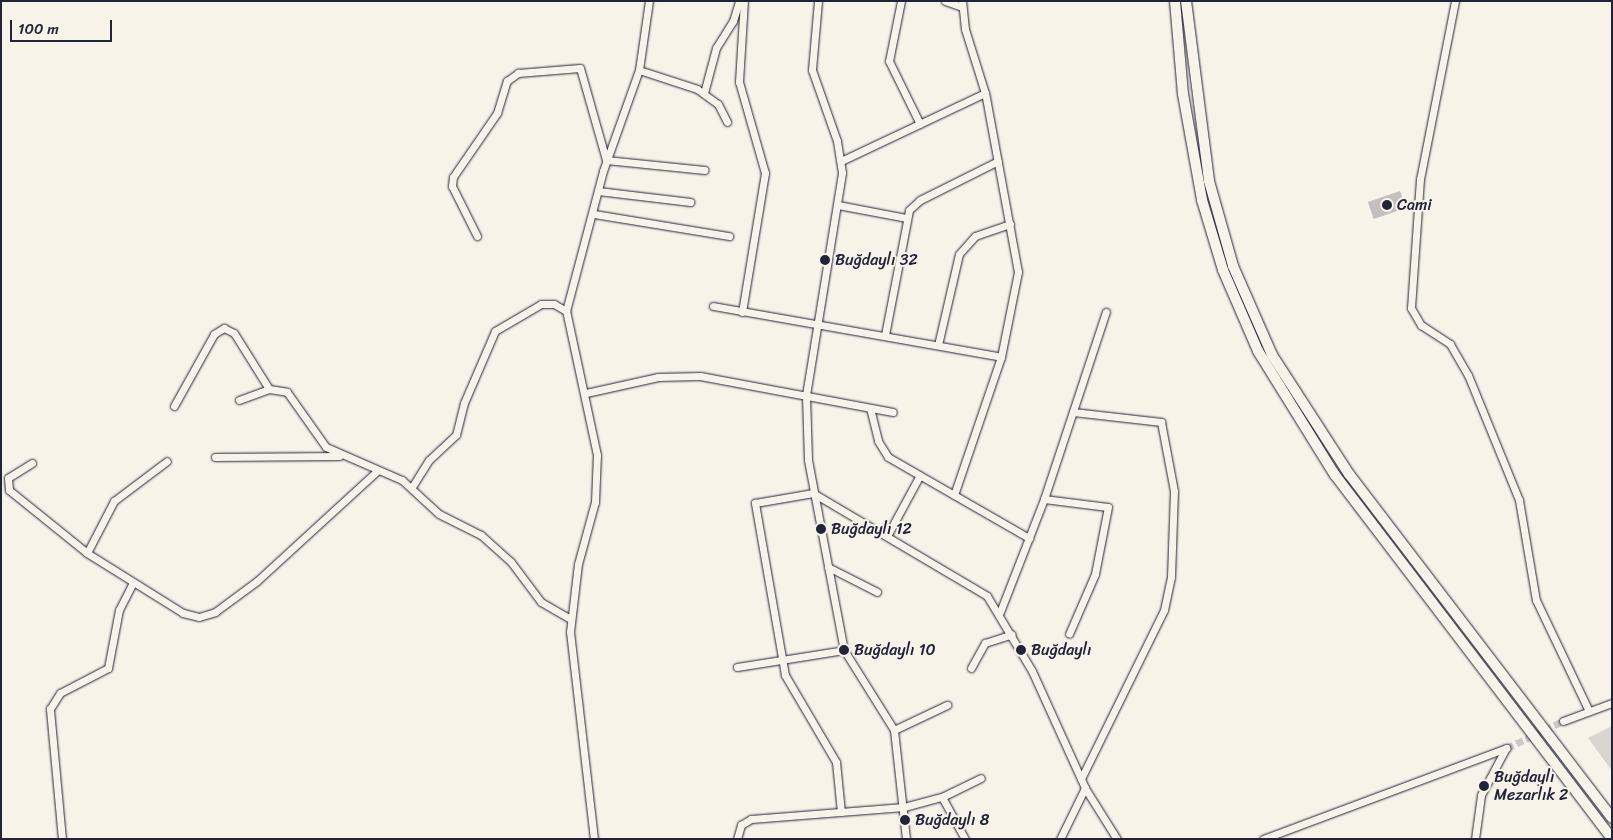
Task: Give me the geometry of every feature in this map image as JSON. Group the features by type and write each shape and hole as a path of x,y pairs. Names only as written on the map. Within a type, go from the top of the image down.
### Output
{"highway":[{"path":"1175,1 1183,94 1202,200 1226,277 1261,357 1346,491 1612,838"},
{"path":"1186,1 1199,128 1213,198 1239,280 1272,354 1348,474 1612,818"}],"street":[{"path":"594,839 570,618 597,486 596,439 566,311 607,161 639,70 648,1"},
{"path":"704,94 716,48 739,1"},
{"path":"742,312 765,173 739,82 744,1"},
{"path":"818,1 812,70 841,162 838,205 816,320 806,396 813,493 844,650 894,730 904,807 906,839"},
{"path":"901,1 889,61 920,124"},
{"path":"945,1 962,4 985,93 1010,224 1018,282 1001,357 954,495"},
{"path":"1455,1 1419,181 1412,308 1421,325 1450,344 1468,375 1519,500 1536,600 1589,711"},
{"path":"477,236 452,186 453,177 497,113 507,82 514,74 580,68 607,161"},
{"path":"639,70 704,94 721,107 727,122"},
{"path":"841,162 985,93"},
{"path":"607,161 704,170"},
{"path":"885,335 906,218 920,200 998,161"},
{"path":"598,191 690,202"},
{"path":"838,205 906,218"},
{"path":"594,214 729,236"},
{"path":"938,345 959,254 975,236 1010,224"},
{"path":"412,487 428,460 456,435 464,403 495,331 541,304 554,304 566,311"},
{"path":"713,306 742,312 816,320 1001,357"},
{"path":"1000,612 1044,499 1106,312"},
{"path":"174,406 214,334 224,328 236,335 269,389"},
{"path":"586,393 686,375 728,379 893,412"},
{"path":"239,400 269,389 289,393 316,436 340,456 412,487 439,514 485,538 512,562 541,602 570,618"},
{"path":"870,408 884,452 1029,538"},
{"path":"1073,412 1161,422 1174,491 1171,577 1164,610 1081,779"},
{"path":"215,457 340,456"},
{"path":"87,553 114,501 167,461"},
{"path":"32,463 8,478 7,488 87,553 189,615 214,612 257,581 377,471"},
{"path":"887,536 920,475"},
{"path":"841,812 836,762 786,675 755,503 813,493 980,590 1000,612 1085,788 1117,839"},
{"path":"1044,499 1108,507 1095,574 1070,634"},
{"path":"828,567 877,592"},
{"path":"62,839 50,709 60,694 108,668 118,610 133,582"},
{"path":"971,668 985,643 1012,634"},
{"path":"737,667 844,650"},
{"path":"1564,721 1612,703"},
{"path":"894,730 947,705"},
{"path":"1263,839 1507,748 1484,786 1475,826 1469,839"},
{"path":"737,839 738,828 751,819 904,807 942,797 981,778"},
{"path":"1060,839 1085,788"},
{"path":"942,797 965,839"},
{"path":"1475,826 1475,839"}],"shaded area":[{"path":"1612,726 1612,771 1588,738"}],"building":[{"name":"Cami","path":"1400,191 1406,208 1374,219 1368,202"}],"tunnel":[{"path":"1507,748 1563,721"}],"place":[{"name":"Cami","path":"1387,205"},
{"name":"Buğdaylı 32","path":"825,260"},
{"name":"Buğdaylı 12","path":"821,529"},
{"name":"Buğdaylı 10","path":"844,650"},
{"name":"Buğdaylı","path":"1021,650"},
{"name":"Buğdaylı Mezarlık 2","path":"1484,786"},
{"name":"Buğdaylı 8","path":"905,820"}]}
